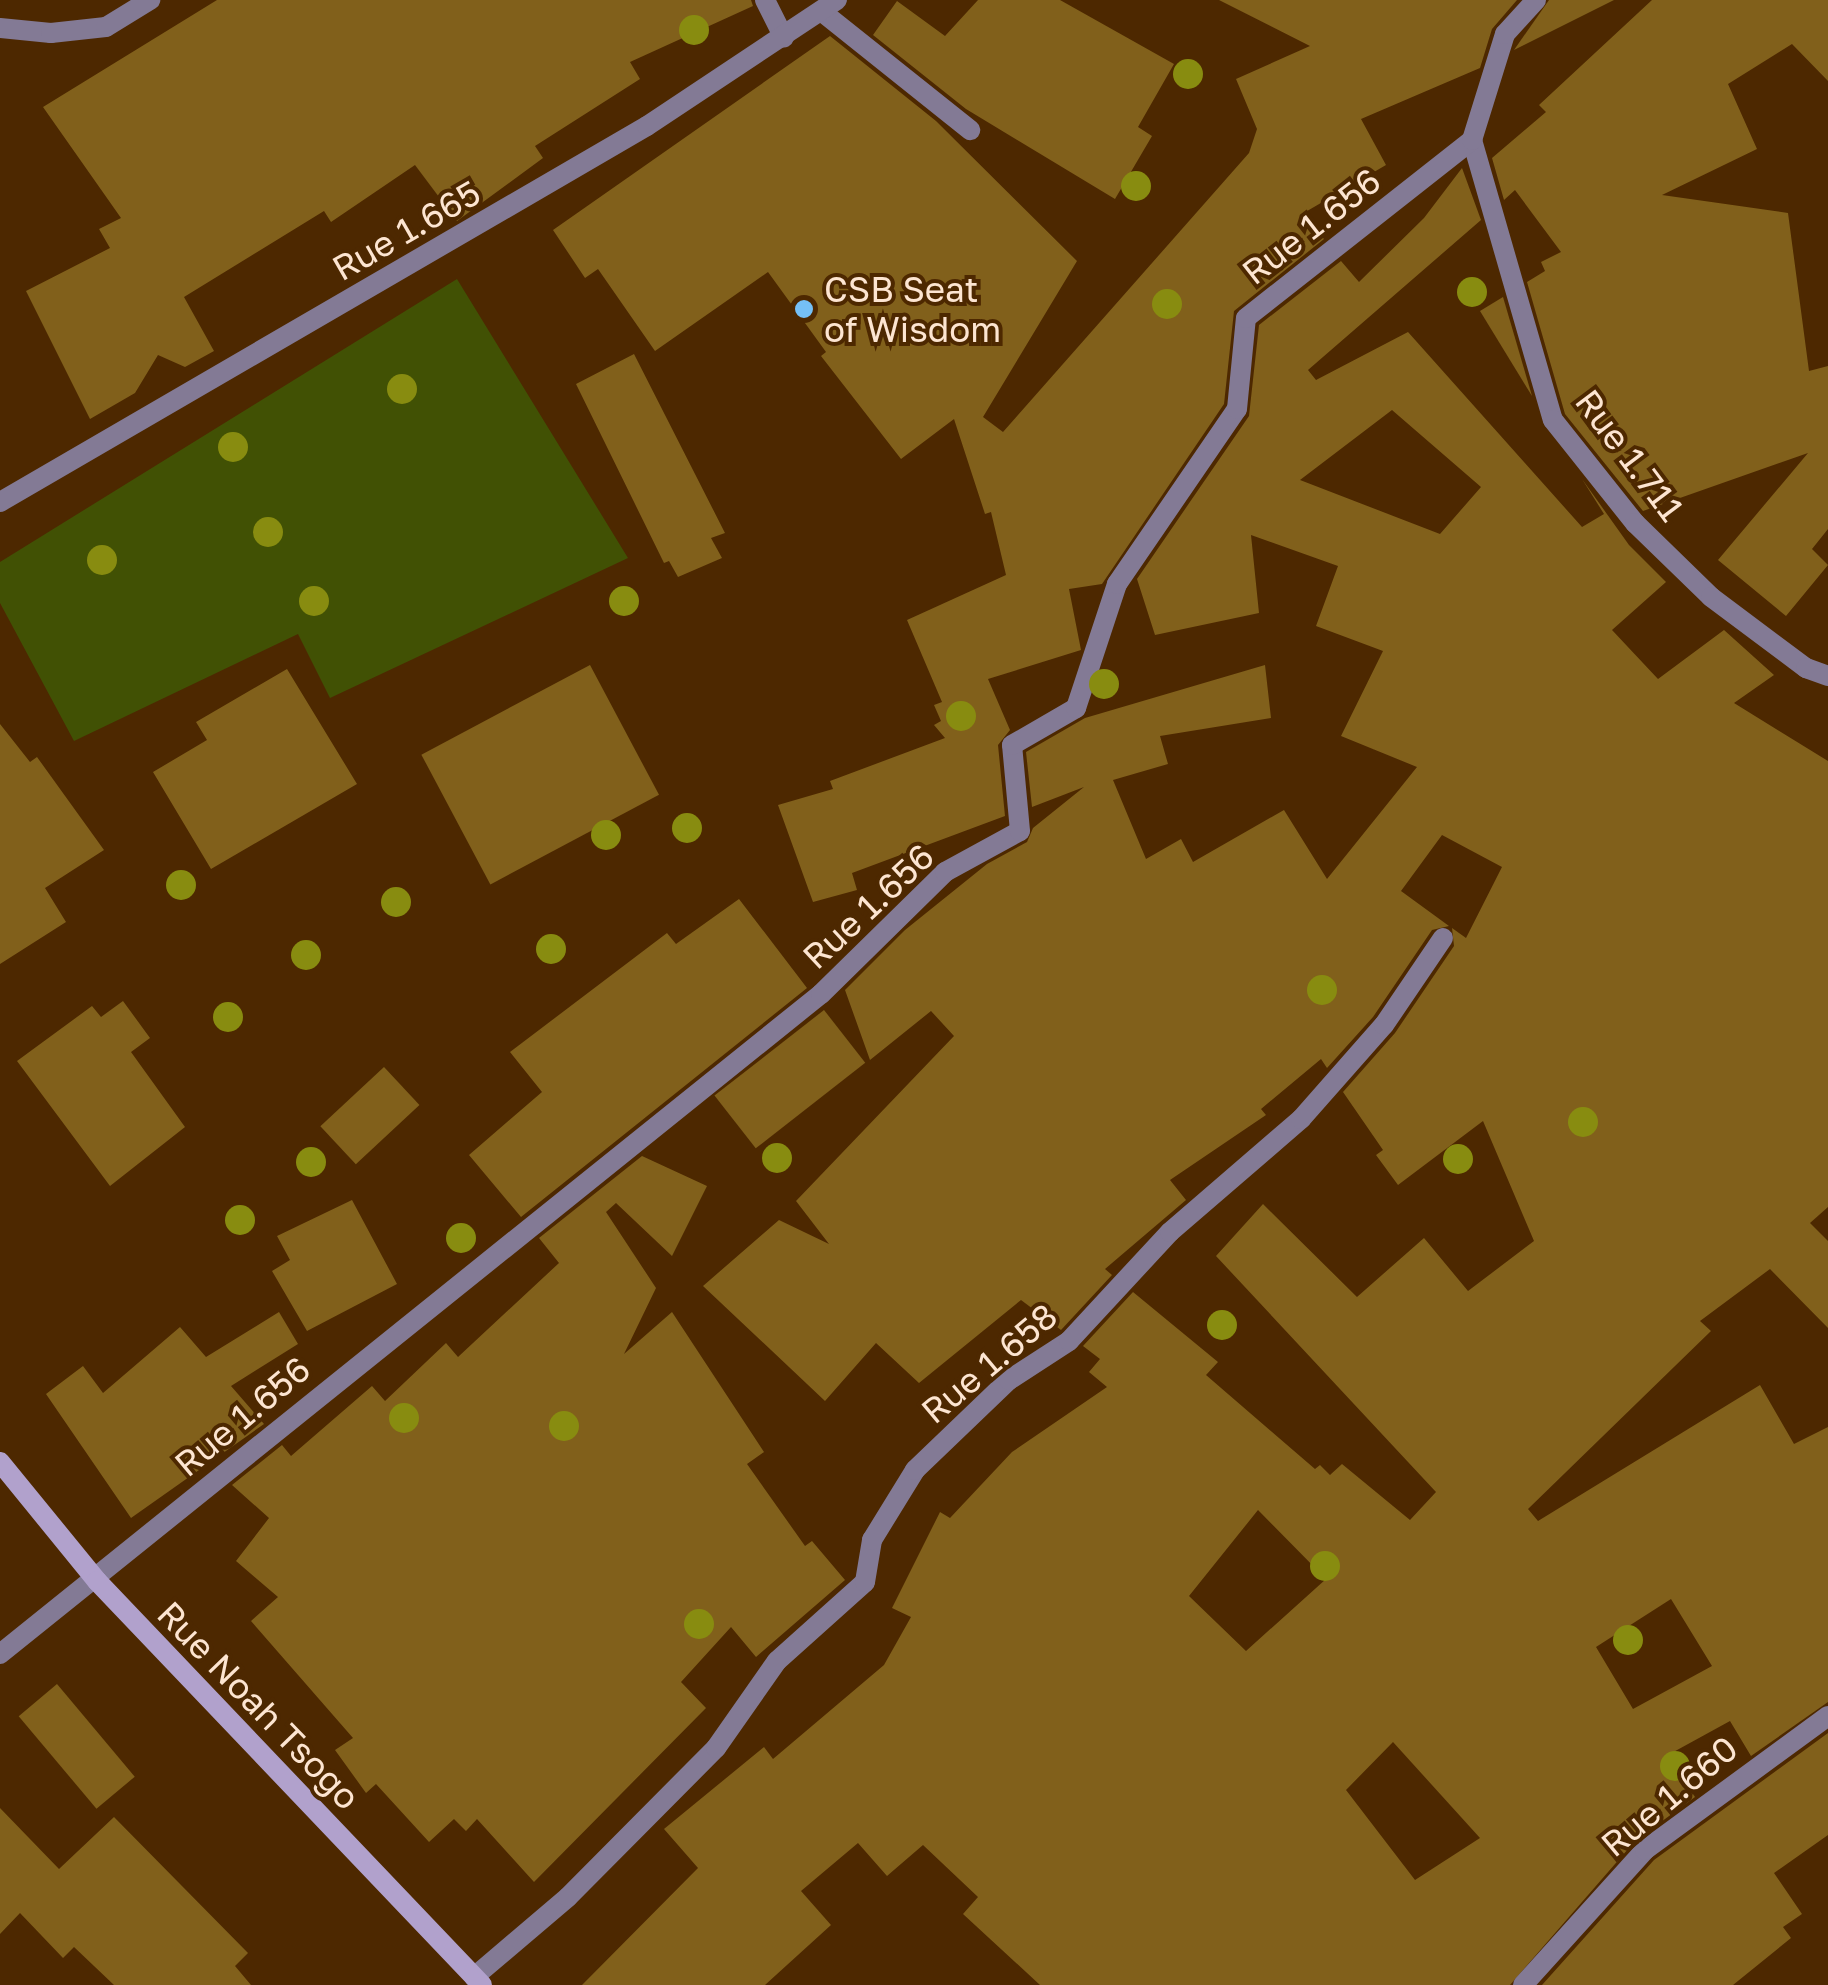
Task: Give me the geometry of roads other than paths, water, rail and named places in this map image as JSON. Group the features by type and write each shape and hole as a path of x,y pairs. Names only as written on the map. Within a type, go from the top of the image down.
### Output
{"main road":[{"name":"Rue Noah Tsogo","path":"0,1462 97,1581 478,1981"}],"street":[{"path":"0,28 51,33 106,26 150,0"},
{"path":"765,0 784,38"},
{"path":"1472,140 1506,34 1536,0"},
{"path":"829,6 970,130"},
{"name":"Rue 1.665","path":"0,502 647,126 829,6"},
{"name":"Rue 1.711","path":"1472,140 1553,420 1634,523 1711,597 1806,668 1828,676"},
{"name":"Rue 1.656","path":"97,1581 336,1379 821,994 946,872 1020,831 1012,744 1076,708 1117,584 1237,409 1246,318 1472,140"},
{"name":"Rue 1.658","path":"478,1981 716,1748 777,1662 865,1582 872,1540 915,1470 1009,1380 1069,1341 1170,1232 1301,1119 1384,1025 1443,938"},
{"path":"0,1654 97,1581"},
{"name":"Rue 1.660","path":"1523,1985 1646,1850 1828,1716"}],"place":[{"name":"CSB Seat of Wisdom","path":"804,309"}]}
